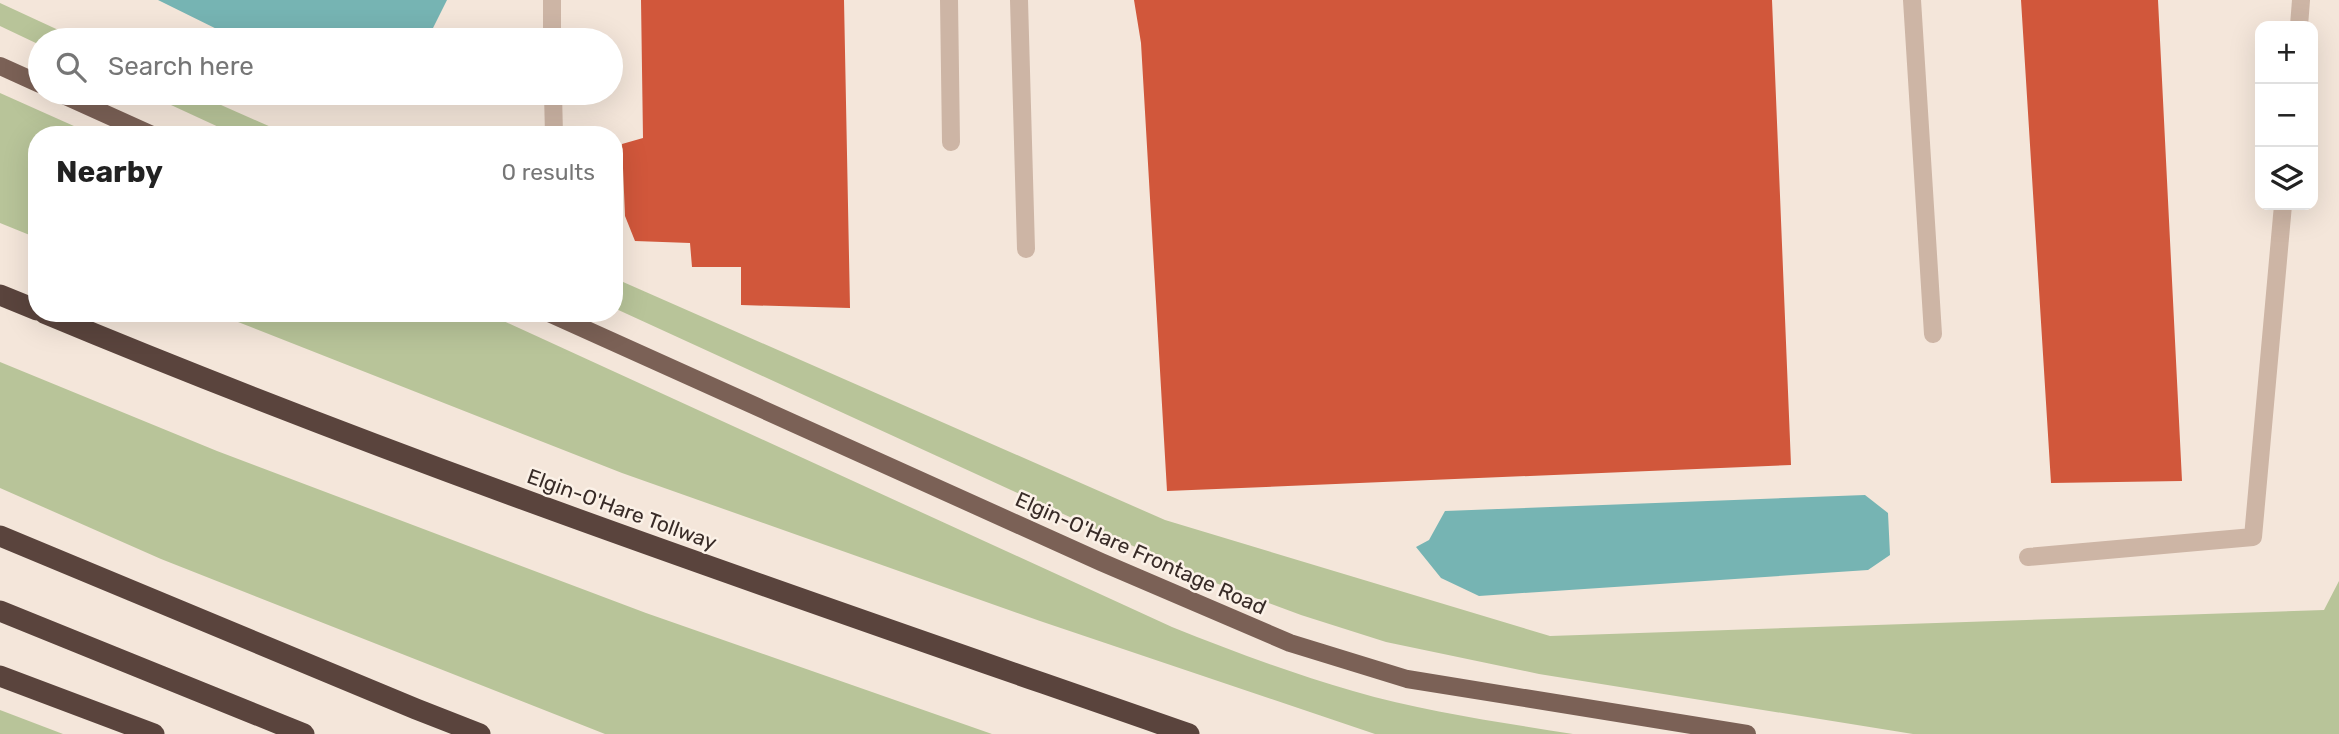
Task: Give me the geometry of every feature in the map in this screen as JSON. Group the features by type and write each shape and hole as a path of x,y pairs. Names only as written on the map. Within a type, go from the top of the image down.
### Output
{"highway":[{"path":"0,295 28,306"},
{"name":"Elgin-O'Hare Tollway","path":"65,322 138,353 597,528 1189,734"},
{"path":"0,536 480,734"},
{"path":"0,611 304,734"},
{"path":"0,676 154,734"}],"main road":[{"path":"0,66 28,79"},
{"path":"86,105 132,126"},
{"name":"Elgin-O'Hare Frontage Road","path":"569,322 1101,562 1290,643 1407,679 1747,734"}],"lane":[{"path":"552,0 552,28"},
{"path":"949,0 951,142"},
{"path":"1019,0 1026,249"},
{"path":"1912,0 1933,334"},
{"path":"2299,21 2301,0"},
{"path":"553,105 554,126"},
{"path":"2028,557 2253,537 2283,210"}],"green space":[{"path":"0,3 54,28 28,28 28,39 0,26"},
{"path":"0,93 74,126 28,126 28,234 0,223"},
{"path":"171,105 221,105 269,126 216,126"},
{"path":"623,282 1165,520 1550,636 2324,610 2339,581 2339,734 1913,734 1539,674 1386,642 1301,615 1205,579 623,312"},
{"path":"238,322 506,322 1172,627 1217,645 1307,677 1407,705 1573,734 1375,734 1040,621 622,473"},
{"path":"0,362 217,451 646,613 992,734 605,734 161,559 0,488"},
{"path":"0,710 63,734 0,734"}],"water":[{"path":"158,0 447,0 433,28 215,28"},
{"path":"1865,495 1888,513 1890,555 1868,570 1479,596 1441,578 1416,547 1429,540 1445,511"}],"building":[{"path":"641,0 844,0 850,308 741,305 741,267 692,267 690,243 635,241 625,216 623,144 643,138"},
{"path":"1134,0 1772,0 1791,465 1167,491 1141,43"},
{"path":"2021,0 2158,0 2182,481 2051,483"}]}
